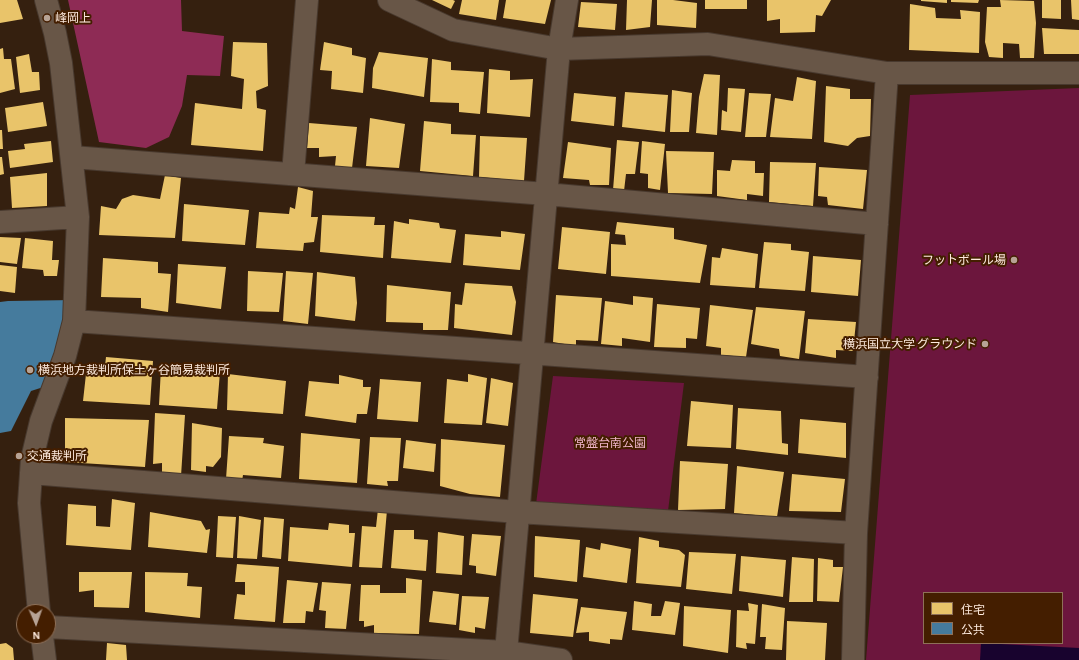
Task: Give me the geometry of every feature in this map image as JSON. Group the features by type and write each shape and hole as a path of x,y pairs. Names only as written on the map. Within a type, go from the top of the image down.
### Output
{"street":[{"path":"38,604 29,503 32,459 41,421 65,356 74,321 78,217 61,63 45,24 46,0"},
{"path":"293,174 307,0"},
{"path":"389,0 453,30 558,49 708,44 888,73 1079,73"},
{"path":"506,652 558,49 567,0"},
{"path":"853,660 856,533 888,73"},
{"path":"72,158 546,194 877,224"},
{"path":"0,222 78,217"},
{"path":"74,321 532,352 867,377"},
{"path":"31,473 518,512 856,533"},
{"path":"56,627 506,652 561,660"},
{"path":"43,644 45,660"}],"green space":[{"name":"横浜国立大学 グラウンド","path":"1079,88 1079,660 866,660 910,95"},
{"name":"常盤台南公園","path":"553,376 684,383 668,511 536,504"}],"shaded area":[{"path":"68,0 181,0 182,31 224,36 220,76 187,75 182,106 169,137 146,148 99,142"},
{"path":"981,644 1079,648 1079,660 980,660"}],"building: 住宅":[{"path":"0,0 17,0 23,19 0,23"},
{"path":"432,0 453,0 455,1 451,9"},
{"path":"462,0 499,0 496,20 459,14"},
{"path":"506,0 551,0 545,24 503,18"},
{"path":"627,0 652,0 650,27 626,30"},
{"path":"657,0 697,3 696,28 657,25"},
{"path":"705,0 747,0 747,9 705,9"},
{"path":"767,0 831,0 822,16 816,15 815,32 780,33 780,19 767,21"},
{"path":"947,0 947,3 921,1"},
{"path":"951,0 979,0 978,3 951,2"},
{"path":"1000,0 1034,1 1036,23 1034,58 1020,58 1019,44 1003,43 1003,58 989,57 985,42 987,7 1001,7"},
{"path":"1042,0 1061,0 1061,19 1042,18"},
{"path":"1071,0 1079,0 1079,20 1072,19"},
{"path":"581,2 617,4 615,30 578,27"},
{"path":"910,4 935,8 936,18 961,19 960,10 980,12 979,53 909,50"},
{"path":"1042,28 1079,30 1079,54 1044,54"},
{"path":"233,42 267,43 268,86 256,91 257,108 266,110 263,151 191,145 195,103 242,109 244,79 231,76"},
{"path":"324,42 352,48 352,55 366,58 363,93 331,89 332,71 320,70"},
{"path":"3,48 4,59 11,59 15,89 0,93 0,49"},
{"path":"379,52 428,58 424,97 372,88 373,68"},
{"path":"29,54 32,72 39,72 40,90 20,93 16,57"},
{"path":"432,59 451,62 451,70 484,72 480,114 459,112 459,103 430,102"},
{"path":"489,69 510,71 510,80 533,79 530,117 487,113"},
{"path":"704,74 720,75 717,135 696,133 699,97"},
{"path":"797,77 816,81 812,139 770,137 775,98 793,101"},
{"path":"826,86 850,89 850,99 871,99 870,136 857,138 848,146 824,142"},
{"path":"728,88 745,89 741,132 721,130 722,110 727,112"},
{"path":"672,90 692,93 689,132 670,132"},
{"path":"625,92 668,95 665,132 622,127"},
{"path":"574,93 616,97 614,126 571,121"},
{"path":"749,93 771,94 766,137 745,137"},
{"path":"43,102 47,126 8,132 5,108"},
{"path":"370,118 405,124 399,168 366,166"},
{"path":"424,121 451,124 451,134 476,135 473,176 420,171"},
{"path":"309,123 357,127 352,168 335,166 336,156 319,157 319,148 307,148"},
{"path":"0,130 2,130 3,149 0,149"},
{"path":"480,136 527,138 524,181 479,177"},
{"path":"617,140 639,142 635,174 626,174 624,191 613,190"},
{"path":"51,141 53,162 10,168 8,151 25,149 24,144"},
{"path":"642,141 665,144 660,190 648,188 648,174 640,173"},
{"path":"568,142 611,148 609,185 590,185 589,180 563,178"},
{"path":"666,151 714,152 712,194 668,193"},
{"path":"0,157 2,157 4,174 0,175"},
{"path":"732,160 755,161 755,173 764,173 763,196 747,194 747,200 717,196 717,170 730,171"},
{"path":"770,162 816,163 813,206 769,202"},
{"path":"819,167 867,170 863,209 828,205 827,197 818,196"},
{"path":"47,173 47,206 12,208 10,177"},
{"path":"165,175 181,178 175,238 99,235 101,206 116,209 122,199 133,195 160,199"},
{"path":"298,187 313,191 311,217 318,217 314,242 304,243 303,251 256,248 259,212 289,214 290,207 295,209"},
{"path":"184,204 249,210 245,245 182,241"},
{"path":"322,215 375,217 374,225 385,225 383,258 320,252"},
{"path":"409,219 439,223 440,228 456,230 451,263 391,258 394,221 409,224"},
{"path":"617,222 674,228 674,239 707,245 700,283 611,276 611,244 626,245 625,235 615,234"},
{"path":"562,227 610,232 606,274 558,269"},
{"path":"501,231 525,234 520,270 463,265 465,234 501,237"},
{"path":"0,237 21,238 17,264 0,262"},
{"path":"25,238 53,241 52,260 59,260 57,276 44,276 43,270 22,268"},
{"path":"764,242 791,244 791,250 809,252 805,291 759,288"},
{"path":"722,248 758,254 755,288 710,285 712,257 720,258"},
{"path":"813,256 861,260 858,296 811,292"},
{"path":"103,258 158,262 158,273 171,274 168,312 141,308 141,298 101,297"},
{"path":"178,264 226,267 221,309 176,303"},
{"path":"0,265 17,267 15,293 0,291"},
{"path":"248,271 283,273 279,312 247,311"},
{"path":"286,271 313,273 308,324 283,321"},
{"path":"317,272 355,277 357,303 355,321 315,316"},
{"path":"465,283 512,286 516,302 512,335 454,328 455,304 462,305"},
{"path":"387,285 451,292 448,330 423,330 423,323 386,322"},
{"path":"556,295 602,298 598,341 576,340 576,346 553,342"},
{"path":"633,296 653,298 650,342 622,338 622,346 601,344 605,301 633,305"},
{"path":"657,304 700,308 697,339 686,338 686,348 654,347"},
{"path":"710,305 753,310 746,357 721,355 721,348 706,346"},
{"path":"756,307 805,311 799,359 780,356 779,349 751,344"},
{"path":"808,319 856,322 853,351 836,350 836,358 805,353"},
{"path":"106,357 153,361 150,405 83,401 86,374 104,375"},
{"path":"161,368 220,372 217,409 159,405"},
{"path":"228,374 286,381 283,414 227,410"},
{"path":"468,374 487,378 482,425 444,423 447,379 468,382"},
{"path":"339,375 363,380 363,387 371,387 367,414 357,414 356,423 305,416 309,381 339,384"},
{"path":"491,378 513,383 508,426 486,423"},
{"path":"380,379 421,382 418,422 377,419"},
{"path":"691,401 733,405 731,448 687,446"},
{"path":"738,408 781,411 782,443 788,444 788,455 736,449"},
{"path":"155,413 185,415 181,476 162,473 162,463 153,464"},
{"path":"65,418 149,420 145,467 65,462"},
{"path":"800,419 846,423 846,458 798,453"},
{"path":"192,423 222,428 221,457 213,467 206,466 206,472 191,470"},
{"path":"301,433 360,439 357,483 299,479"},
{"path":"229,436 264,438 263,443 284,446 281,478 243,475 242,481 226,479"},
{"path":"370,437 401,438 398,481 387,481 388,486 367,484"},
{"path":"441,439 505,445 500,497 470,494 440,486"},
{"path":"406,440 436,444 434,472 403,468"},
{"path":"680,461 728,464 725,509 678,510"},
{"path":"737,466 784,472 777,517 734,513"},
{"path":"792,474 845,479 841,512 789,511"},
{"path":"112,499 135,503 131,550 66,545 68,504 96,506 96,526 110,527"},
{"path":"378,509 387,510 382,568 359,567 362,526 376,527"},
{"path":"150,512 201,521 206,530 210,529 207,553 148,547"},
{"path":"218,516 236,517 233,558 216,557"},
{"path":"239,516 261,520 257,559 237,558"},
{"path":"264,517 284,519 281,559 262,557"},
{"path":"329,523 349,525 349,533 355,533 352,567 288,561 290,527 328,530"},
{"path":"394,530 414,530 414,539 428,540 426,571 391,568"},
{"path":"438,532 464,536 462,575 436,573"},
{"path":"472,534 501,536 496,576 476,573 476,566 469,565"},
{"path":"535,536 580,540 577,582 534,577"},
{"path":"639,537 659,541 659,547 679,550 685,555 681,587 636,583"},
{"path":"601,543 631,549 627,583 583,577 586,547 600,550"},
{"path":"689,552 736,554 732,594 686,589"},
{"path":"741,556 786,560 783,597 739,591"},
{"path":"792,557 814,559 813,602 789,602"},
{"path":"818,558 833,560 833,567 843,567 839,602 817,601"},
{"path":"237,564 279,567 275,622 234,619 237,594 245,595 245,582 235,582"},
{"path":"79,572 132,572 129,608 94,607 94,590 79,592"},
{"path":"145,572 188,573 187,586 202,587 200,618 145,612"},
{"path":"406,578 422,580 419,634 374,633 374,625 364,627 364,621 359,621 361,585 380,585 380,593 406,593"},
{"path":"287,580 318,583 313,612 306,611 305,623 283,623"},
{"path":"322,582 351,584 346,629 325,628 326,611 319,610"},
{"path":"433,591 459,594 456,625 429,622"},
{"path":"533,594 578,599 573,637 530,633"},
{"path":"462,596 489,597 485,629 475,627 475,633 459,630"},
{"path":"634,601 652,604 651,616 661,616 665,601 680,603 675,635 632,630"},
{"path":"748,603 758,605 755,644 746,643 747,649 736,647 737,610 749,611"},
{"path":"762,604 785,608 782,650 765,649 766,637 760,637"},
{"path":"684,606 731,610 728,653 683,646"},
{"path":"581,607 627,612 622,640 610,639 610,644 589,641 589,632 576,633"},
{"path":"787,621 827,623 825,660 786,660"},
{"path":"6,643 13,648 14,660 0,660 0,644"},
{"path":"107,643 126,645 127,660 106,660"}],"building: 公共":[{"name":"横浜地方裁判所保土ヶ谷簡易裁判所","path":"75,300 56,383 31,391 11,431 0,433 0,302"}],"place":[{"name":"峰岡上","path":"47,18"},
{"name":"フットボール場","path":"1014,260"},
{"name":"横浜国立大学 グラウンド","path":"985,344"},
{"name":"横浜地方裁判所保土ヶ谷簡易裁判所","path":"30,370"},
{"name":"交通裁判所","path":"19,456"}]}
